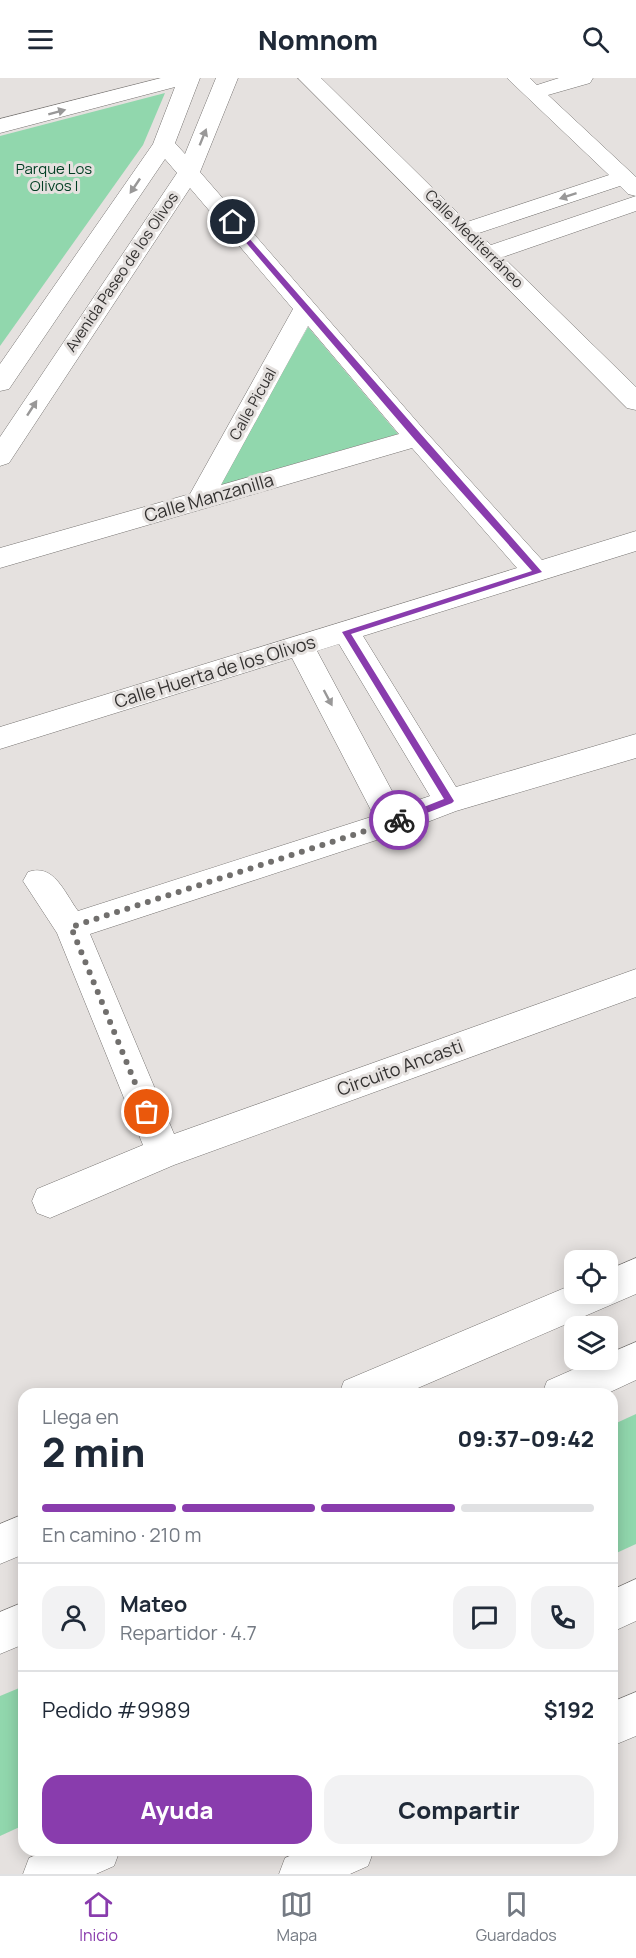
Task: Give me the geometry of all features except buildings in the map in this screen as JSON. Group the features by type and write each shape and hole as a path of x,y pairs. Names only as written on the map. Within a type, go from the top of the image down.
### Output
{"street":[{"path":"0,126 188,78"},
{"path":"0,383 164,144 188,78"},
{"name":"Avenida Paseo de los Olivos","path":"0,457 189,172 227,78"},
{"name":"Calle Mediterráneo","path":"309,78 465,230 636,402"},
{"path":"518,78 630,184"},
{"path":"535,92 582,78"},
{"path":"164,144 417,438 537,572"},
{"path":"465,230 630,184"},
{"path":"489,254 636,203"},
{"name":"Calle Picual","path":"200,500 306,307"},
{"name":"Calle Manzanilla","path":"0,558 417,438"},
{"name":"Calle Huerta de los Olivos","path":"0,738 636,541"},
{"path":"346,632 449,801"},
{"path":"300,646 393,822"},
{"path":"71,927 393,822 449,801 636,746"},
{"path":"39,881 71,927 164,1153"},
{"name":"Circuito Ancasti","path":"50,1201 164,1153 636,983"},
{"path":"618,1284 636,1276"},
{"path":"372,1388 570,1304"},
{"path":"575,1388 636,1361"},
{"path":"0,1545 18,1537"},
{"path":"618,1608 636,1600"},
{"path":"0,1633 18,1626"},
{"path":"618,1722 636,1713"},
{"path":"45,1874 85,1856"},
{"path":"301,1874 339,1856"}],"green space":[{"name":"Parque Los Olivos I","path":"165,93 143,145 0,346 0,136"},
{"path":"308,327 398,434 218,486"},
{"path":"636,1414 636,1544 618,1552 618,1422"},
{"path":"18,1688 18,1828 0,1836 0,1696"}],"way so far":[{"path":"147,1112 71,927 399,820"}],"route":[{"path":"233,222 417,438 537,572 346,632 449,801 399,820"}]}
